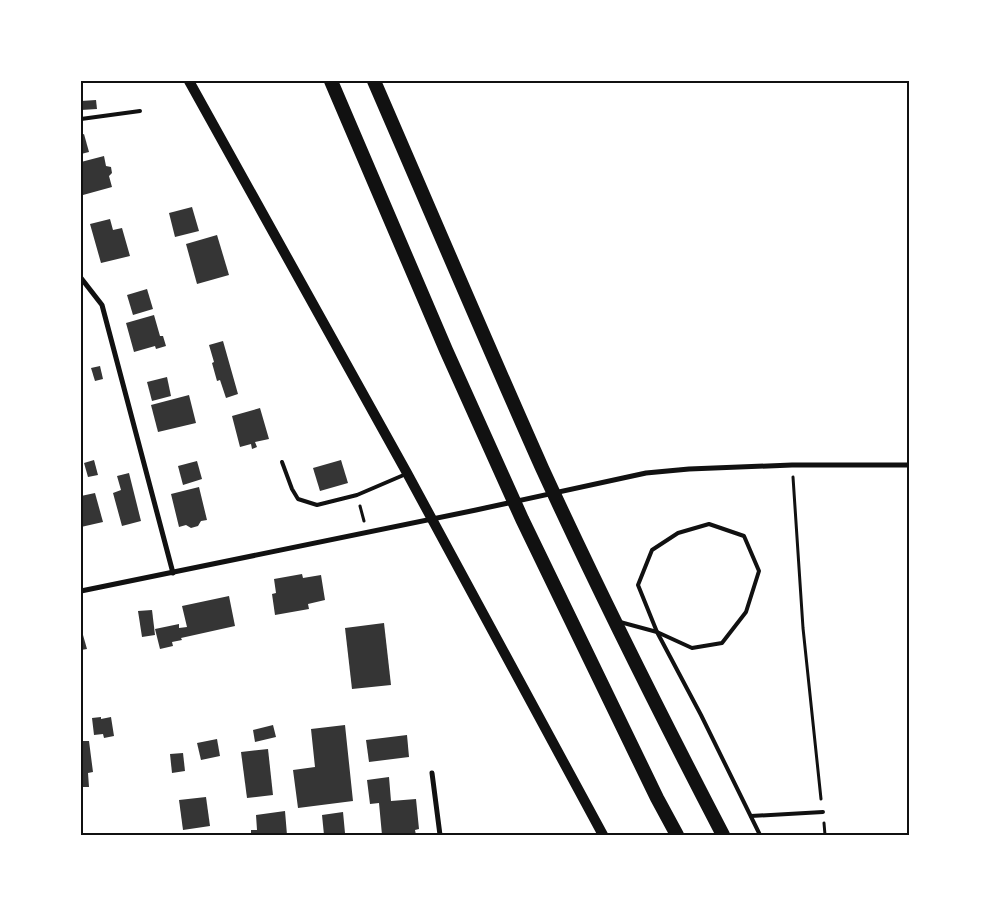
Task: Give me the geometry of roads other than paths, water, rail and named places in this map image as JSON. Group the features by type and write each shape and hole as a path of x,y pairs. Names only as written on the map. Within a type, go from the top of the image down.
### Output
{"highway":[{"path":"374,81 542,468 614,621 723,835"},
{"path":"330,85 522,519 657,798 677,835"}],"main road":[{"path":"189,81 408,473 603,835"}],"street":[{"path":"81,278 102,305 173,573"},
{"path":"81,591 611,481 646,472 792,465 910,465"},
{"path":"432,773 440,835"}],"lane":[{"path":"81,119 140,111"},
{"path":"282,462 292,489 298,499 317,505 357,495 408,473"},
{"path":"614,621 657,632 692,648 722,643 746,612 759,571 744,536 709,524 678,533 652,550 638,585 657,632 701,715 760,835"},
{"path":"750,816 823,812"}]}
